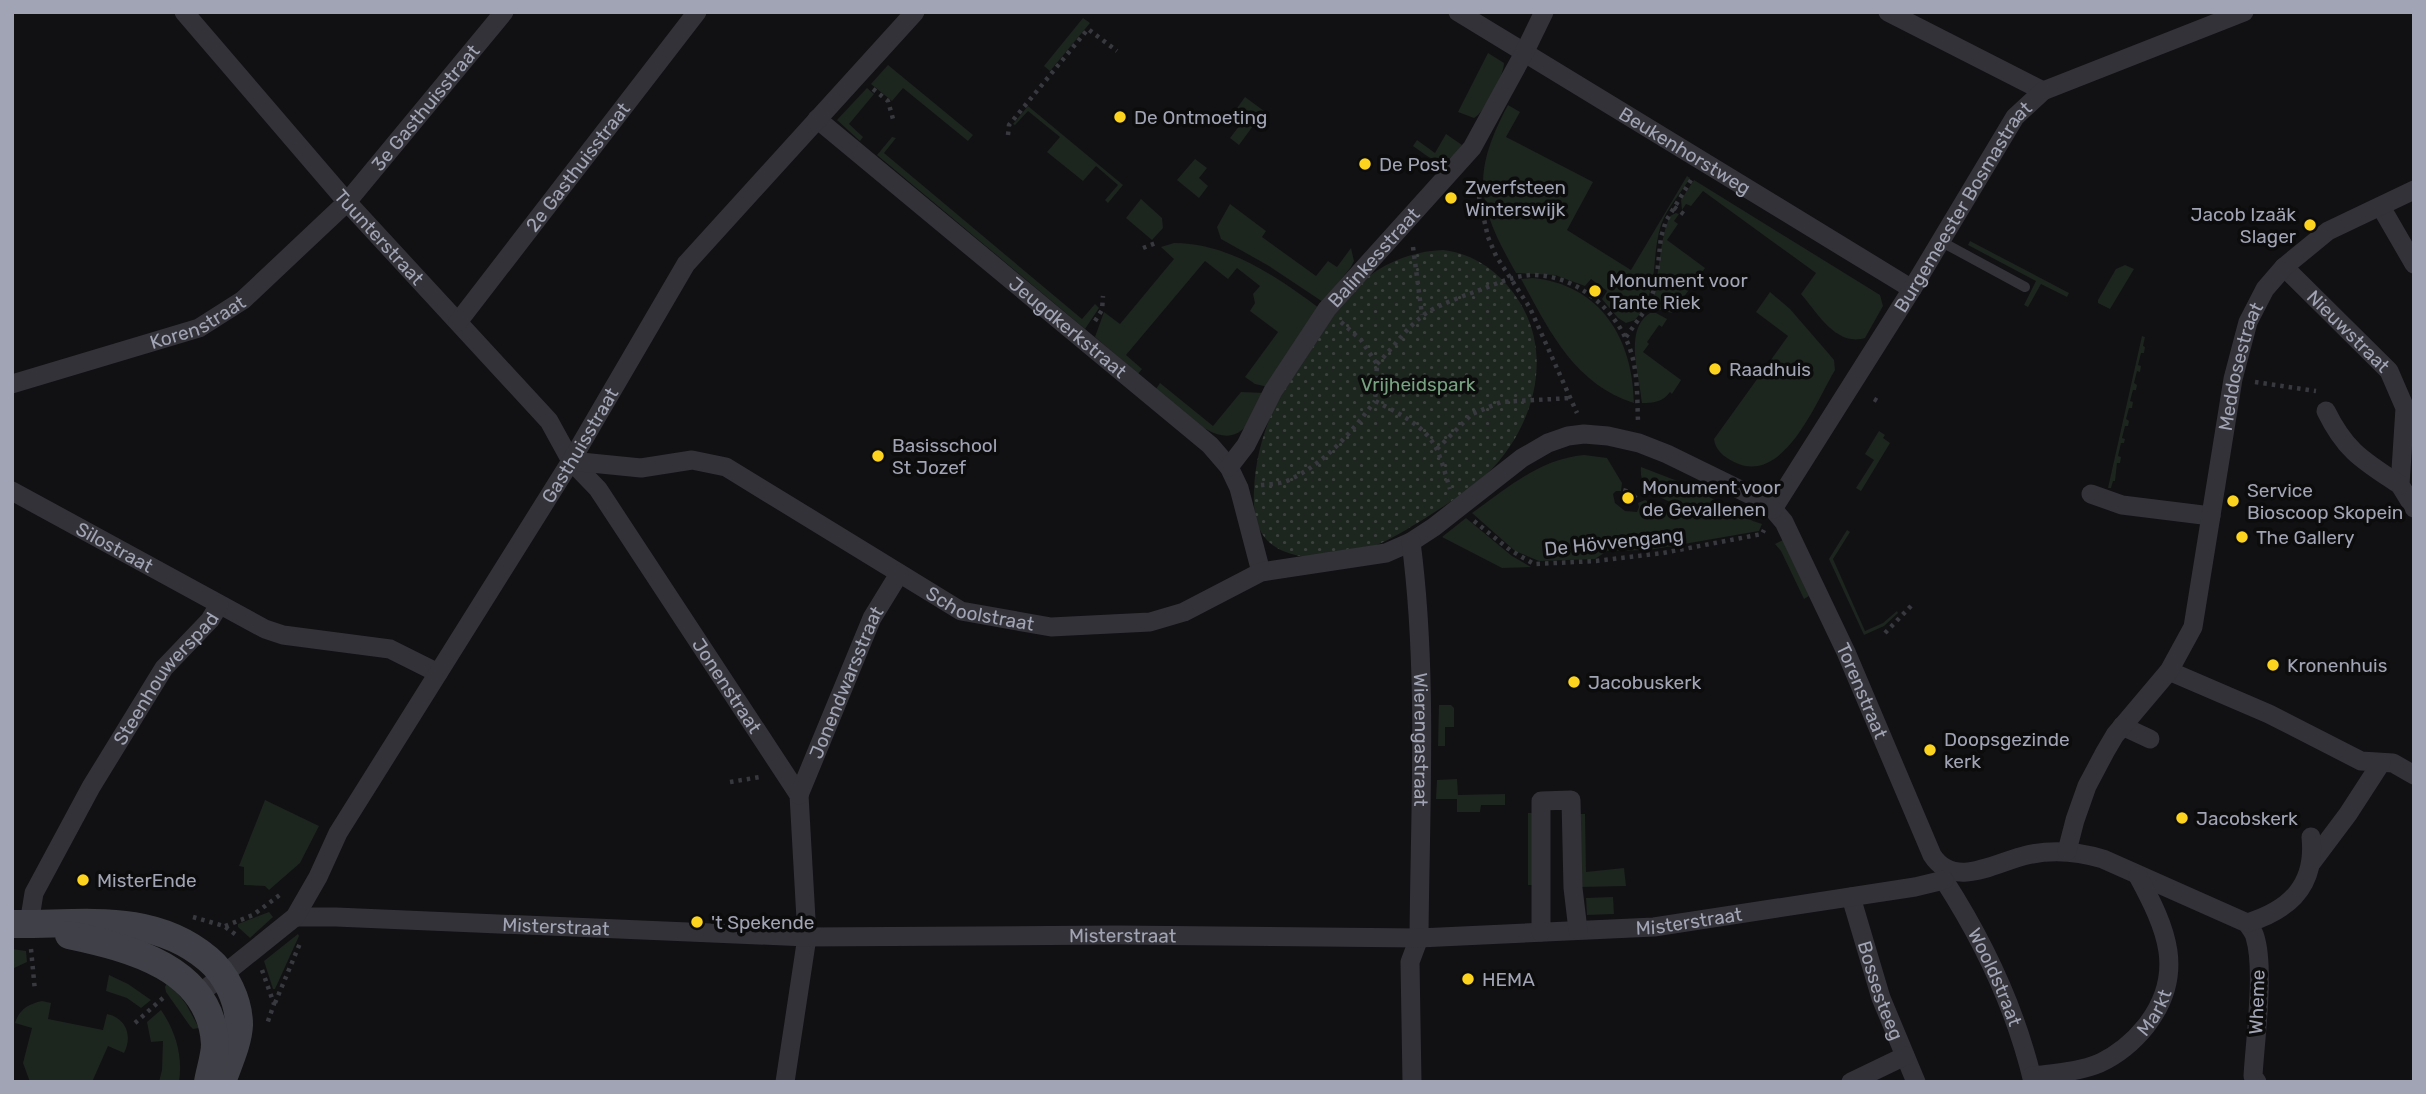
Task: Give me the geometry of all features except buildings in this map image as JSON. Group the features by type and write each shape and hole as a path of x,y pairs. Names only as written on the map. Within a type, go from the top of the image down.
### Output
{"street":[{"name":"Tuunterstraat","path":"184,12 348,202 549,421 571,461"},
{"name":"3e Gasthuisstraat","path":"348,202 504,12"},
{"name":"2e Gasthuisstraat","path":"457,322 697,12"},
{"name":"Gasthuisstraat","path":"198,995 295,917 318,877 338,833 571,461 686,264 915,12"},
{"name":"Beukenhorstweg","path":"1458,12 1912,289"},
{"name":"Balinkesstraat","path":"1229,467 1247,445 1273,391 1326,309 1472,148 1544,12"},
{"path":"1888,12 2043,91"},
{"name":"Burgemeester Bosmastraat","path":"1773,509 1912,289 2014,117 2043,91 2244,12"},
{"name":"Jeugdkerkstraat","path":"817,119 1210,445 1229,467 1239,488 1261,572"},
{"name":"Meddosestraat","path":"2169,671 2193,627 2233,379 2248,322 2265,289 2284,267 2328,231 2414,190"},
{"name":"Korenstraat","path":"12,384 199,328 243,300 348,202"},
{"path":"2381,206 2414,264"},
{"name":"Nieuwstraat","path":"2284,267 2389,371 2405,408 2400,485"},
{"path":"2326,411 2338,435 2359,457 2400,485 2414,509"},
{"path":"1584,433 1639,443 1699,468 1773,509"},
{"name":"Schoolstraat","path":"571,461 641,468 692,460 726,467 961,611 1051,627 1150,622 1184,612 1261,572 1386,553 1411,542 1460,508 1522,457 1548,443 1584,433"},
{"name":"Jonenstraat","path":"571,461 598,489 799,795 807,937 785,1082"},
{"name":"Silostraat","path":"12,491 219,605"},
{"path":"2091,494 2122,505 2211,516"},
{"name":"Torenstraat","path":"1773,509 1793,537 1846,652 1932,855 1946,876"},
{"name":"Wierengastraat","path":"1411,542 1418,594 1421,696 1419,938 1410,962 1412,1082"},
{"name":"Jonendwarsstraat","path":"799,795 872,618 899,574"},
{"name":"Steenhouwerspad","path":"23,931 34,894 91,787 164,668 210,620 219,605 265,629 283,635 390,649 438,673"},
{"path":"2067,851 2074,820 2087,786 2105,752 2122,726 2169,671 2203,692 2330,748 2361,761 2393,763 2414,775"},
{"path":"2122,726 2150,739"},
{"path":"2312,862 2381,763"},
{"path":"1541,932 1541,802 1571,800 1573,888 1578,930"},
{"path":"1946,876 1976,872 2027,855 2067,851 2083,853 2103,859 2247,923 2266,918 2294,898 2310,872 2311,837"},
{"name":"Misterstraat","path":"295,917 807,937 1117,935 1419,938 1654,927 1915,887 1946,876"},
{"name":"Wooldstraat","path":"1946,876 1998,979 2019,1032 2032,1079"},
{"name":"Markt","path":"2032,1079 2100,1063 2122,1051 2156,1013 2166,992 2170,961 2159,916 2138,876"},
{"name":"Bossesteeg","path":"1851,897 1881,998 1916,1082"},
{"path":"23,931 106,923 159,930 194,947 224,975 233,997 239,1026 222,1082"},
{"name":"Wheme","path":"2247,923 2255,935 2258,951 2253,1076 2257,1082"},
{"path":"23,931 48,931 105,943 152,959 173,971 198,995 206,1010 215,1046 208,1082"},
{"path":"1850,1082 1905,1056"}],"lane":[{"path":"1940,241 2025,287"}],"path":[{"path":"1008,135 1009,125 1088,29 1116,51"},
{"path":"856,75 888,101 893,119"},
{"path":"1472,148 1477,197 1488,237 1530,308 1572,398 1584,433"},
{"path":"1626,337 1648,306 1656,284 1661,237 1666,221 1703,161"},
{"path":"1674,207 1685,215"},
{"path":"1409,219 1423,315"},
{"path":"1143,248 1156,243"},
{"path":"1377,364 1423,315 1472,292 1510,278 1531,275 1574,284 1603,306 1626,337 1632,353 1636,379 1639,443"},
{"path":"1239,488 1287,481 1326,456 1353,430 1374,401 1377,364 1361,340 1326,309"},
{"path":"2233,379 2317,391 2326,411"},
{"path":"1437,449 1472,414 1501,402 1572,398"},
{"path":"1374,401 1405,417 1421,429 1437,449 1450,492 1460,508"},
{"path":"1625,492 1627,485"},
{"name":"De Hövvengang","path":"1460,508 1510,550 1534,564 1596,561 1747,539 1762,534 1773,509"},
{"path":"1885,633 1912,606"},
{"path":"730,782 785,773"},
{"path":"224,926 253,915 272,902"},
{"path":"274,1004 304,936 295,917"},
{"path":"23,931 32,952 34,991"},
{"path":"135,1023 165,996"}],"green space":[{"path":"1083,18 1090,23 1050,71 1044,66"},
{"path":"1488,53 1504,63 1503,69 1488,101 1474,118 1458,112"},
{"path":"888,65 973,135 968,141 903,88 892,101 871,84"},
{"path":"867,88 874,94 849,124 863,137 860,141 837,120"},
{"path":"1245,97 1264,111 1239,145 1230,138 1240,125 1230,118"},
{"path":"1508,105 1520,112 1506,137 1593,182 1567,230 1631,270 1687,176 1690,178 1661,225 1652,286 1635,320 1626,323 1618,318 1602,299 1607,291 1591,279 1585,286 1555,275 1516,273 1493,228 1484,190 1488,152"},
{"path":"1028,106 1123,185 1108,203 1105,200 1118,185 1096,166 1083,181 1047,152 1060,137 1028,111 1013,124"},
{"path":"1446,134 1462,145 1444,161 1433,159 1413,146 1417,140 1435,153"},
{"path":"892,137 896,138 884,153 1082,319 1095,304 1099,308 1085,329 877,155"},
{"path":"1195,159 1207,168 1199,178 1208,186 1199,198 1177,180"},
{"path":"1694,180 1880,295 1883,306 1865,338 1845,337 1828,326 1801,294 1816,273 1703,191 1691,206 1686,204 1682,210 1681,200"},
{"path":"1141,199 1162,218 1163,228 1152,240 1126,218"},
{"path":"1230,204 1266,231 1262,237 1316,276 1328,261 1337,267 1351,248 1354,261 1323,302 1269,266 1221,239 1217,227"},
{"path":"1679,214 1674,221 1678,224 1667,240 1705,268 1672,313 1657,309 1652,301 1666,225 1670,216"},
{"path":"1970,241 2069,293 2067,297 2041,284 2028,307 2024,305 2036,281 1968,245"},
{"path":"1174,243 1233,255 1269,274 1319,308 1268,387 1255,384 1245,377 1278,332 1250,311 1255,303 1253,294 1260,286 1237,268 1228,279 1205,261 1126,355 1142,369 1138,374 1095,337 1104,312 1120,324 1174,259 1161,247"},
{"name":"Vrijheidspark","path":"1443,250 1466,256 1487,266 1512,291 1530,323 1536,346 1537,369 1526,415 1516,436 1503,456 1473,486 1386,541 1359,551 1314,557 1283,551 1267,540 1258,526 1254,490 1263,438 1283,389 1311,344 1366,279 1377,270 1404,257"},
{"path":"2125,265 2134,269 2110,309 2098,303 2116,269"},
{"path":"1533,278 1577,291 1609,319 1620,337 1627,357 1634,403 1595,383 1566,353 1553,336 1521,279"},
{"path":"1770,292 1790,309 1834,360 1835,370 1796,437 1768,463 1752,467 1727,458 1718,450 1714,439 1788,336 1756,312"},
{"path":"1650,313 1667,319 1662,327 1659,325 1643,352 1681,380 1672,394 1670,392 1658,401 1642,403 1635,342 1642,321"},
{"path":"2142,336 2145,337 2144,353 2141,353 2138,365 2141,366 2140,372 2137,371 2134,383 2137,385 2136,390 2133,390 2130,401 2133,402 2132,408 2129,408 2126,419 2129,421 2128,426 2125,426 2122,438 2125,439 2124,443 2121,443 2118,456 2121,457 2120,463 2117,463 2115,481 2111,488 2108,488"},
{"path":"1160,383 1213,426 1241,392 1265,393 1246,427 1232,435 1221,435 1209,431 1185,414 1156,389"},
{"path":"1879,431 1890,443 1861,491 1856,488 1874,460 1865,454"},
{"path":"1584,455 1607,458 1622,483 1621,491 1613,494 1615,503 1625,511 1637,512 1638,503 1645,500 1676,514 1694,517 1704,516 1725,506 1762,524 1759,531 1649,550 1607,551 1595,559 1539,561 1515,551 1472,513 1538,469 1553,462"},
{"path":"1641,467 1680,482 1717,501 1694,510 1678,506 1658,496 1645,485"},
{"path":"1466,518 1512,556 1531,567 1502,568 1442,537"},
{"path":"1847,530 1850,532 1833,559 1865,631 1883,623 1897,611 1898,613 1884,626 1864,635 1829,559"},
{"path":"1783,540 1809,596 1804,599 1775,544"},
{"path":"1439,705 1451,705 1454,708 1454,727 1445,727 1445,746 1438,746"},
{"path":"1457,779 1458,795 1505,794 1505,805 1481,805 1480,812 1457,812 1457,799 1436,799 1437,780"},
{"path":"265,800 319,826 300,863 269,890 265,886 244,885 244,867 239,866"},
{"path":"1528,813 1534,813 1535,885 1528,885"},
{"path":"1579,814 1585,814 1586,872 1624,868 1626,886 1581,887"},
{"path":"1613,897 1614,914 1587,915 1586,898"},
{"path":"269,912 273,917 250,938 238,927 238,924"},
{"path":"298,934 275,989 273,989 264,961"},
{"path":"12,949 26,951 27,962 12,969"},
{"path":"109,975 151,1000 141,1008 127,998 106,991"},
{"path":"168,981 186,1004 199,1028 193,1029 190,1026 166,992"},
{"path":"42,1001 51,1003 48,1019 103,1030 107,1014 119,1019 128,1034 124,1053 108,1046 92,1082 30,1082 23,1063 32,1028 15,1023 25,1008"},
{"path":"161,1010 177,1044 179,1082 159,1082 163,1041 151,1042 147,1022"}],"place":[{"name":"De Ontmoeting","path":"1120,117"},
{"name":"De Post","path":"1365,164"},
{"name":"Zwerfsteen Winterswijk","path":"1451,198"},
{"name":"Jacob Izaäk Slager","path":"2310,225"},
{"name":"Monument voor Tante Riek","path":"1595,291"},
{"name":"Raadhuis","path":"1715,369"},
{"name":"Basisschool St Jozef","path":"878,456"},
{"name":"Monument voor de Gevallenen","path":"1628,498"},
{"name":"Service Bioscoop Skopein","path":"2233,501"},
{"name":"The Gallery","path":"2242,537"},
{"name":"Kronenhuis","path":"2273,665"},
{"name":"Jacobuskerk","path":"1574,682"},
{"name":"Doopsgezinde kerk","path":"1930,750"},
{"name":"Jacobskerk","path":"2182,818"},
{"name":"MisterEnde","path":"83,880"},
{"name":"'t Spekende","path":"697,922"},
{"name":"HEMA","path":"1468,979"}]}
